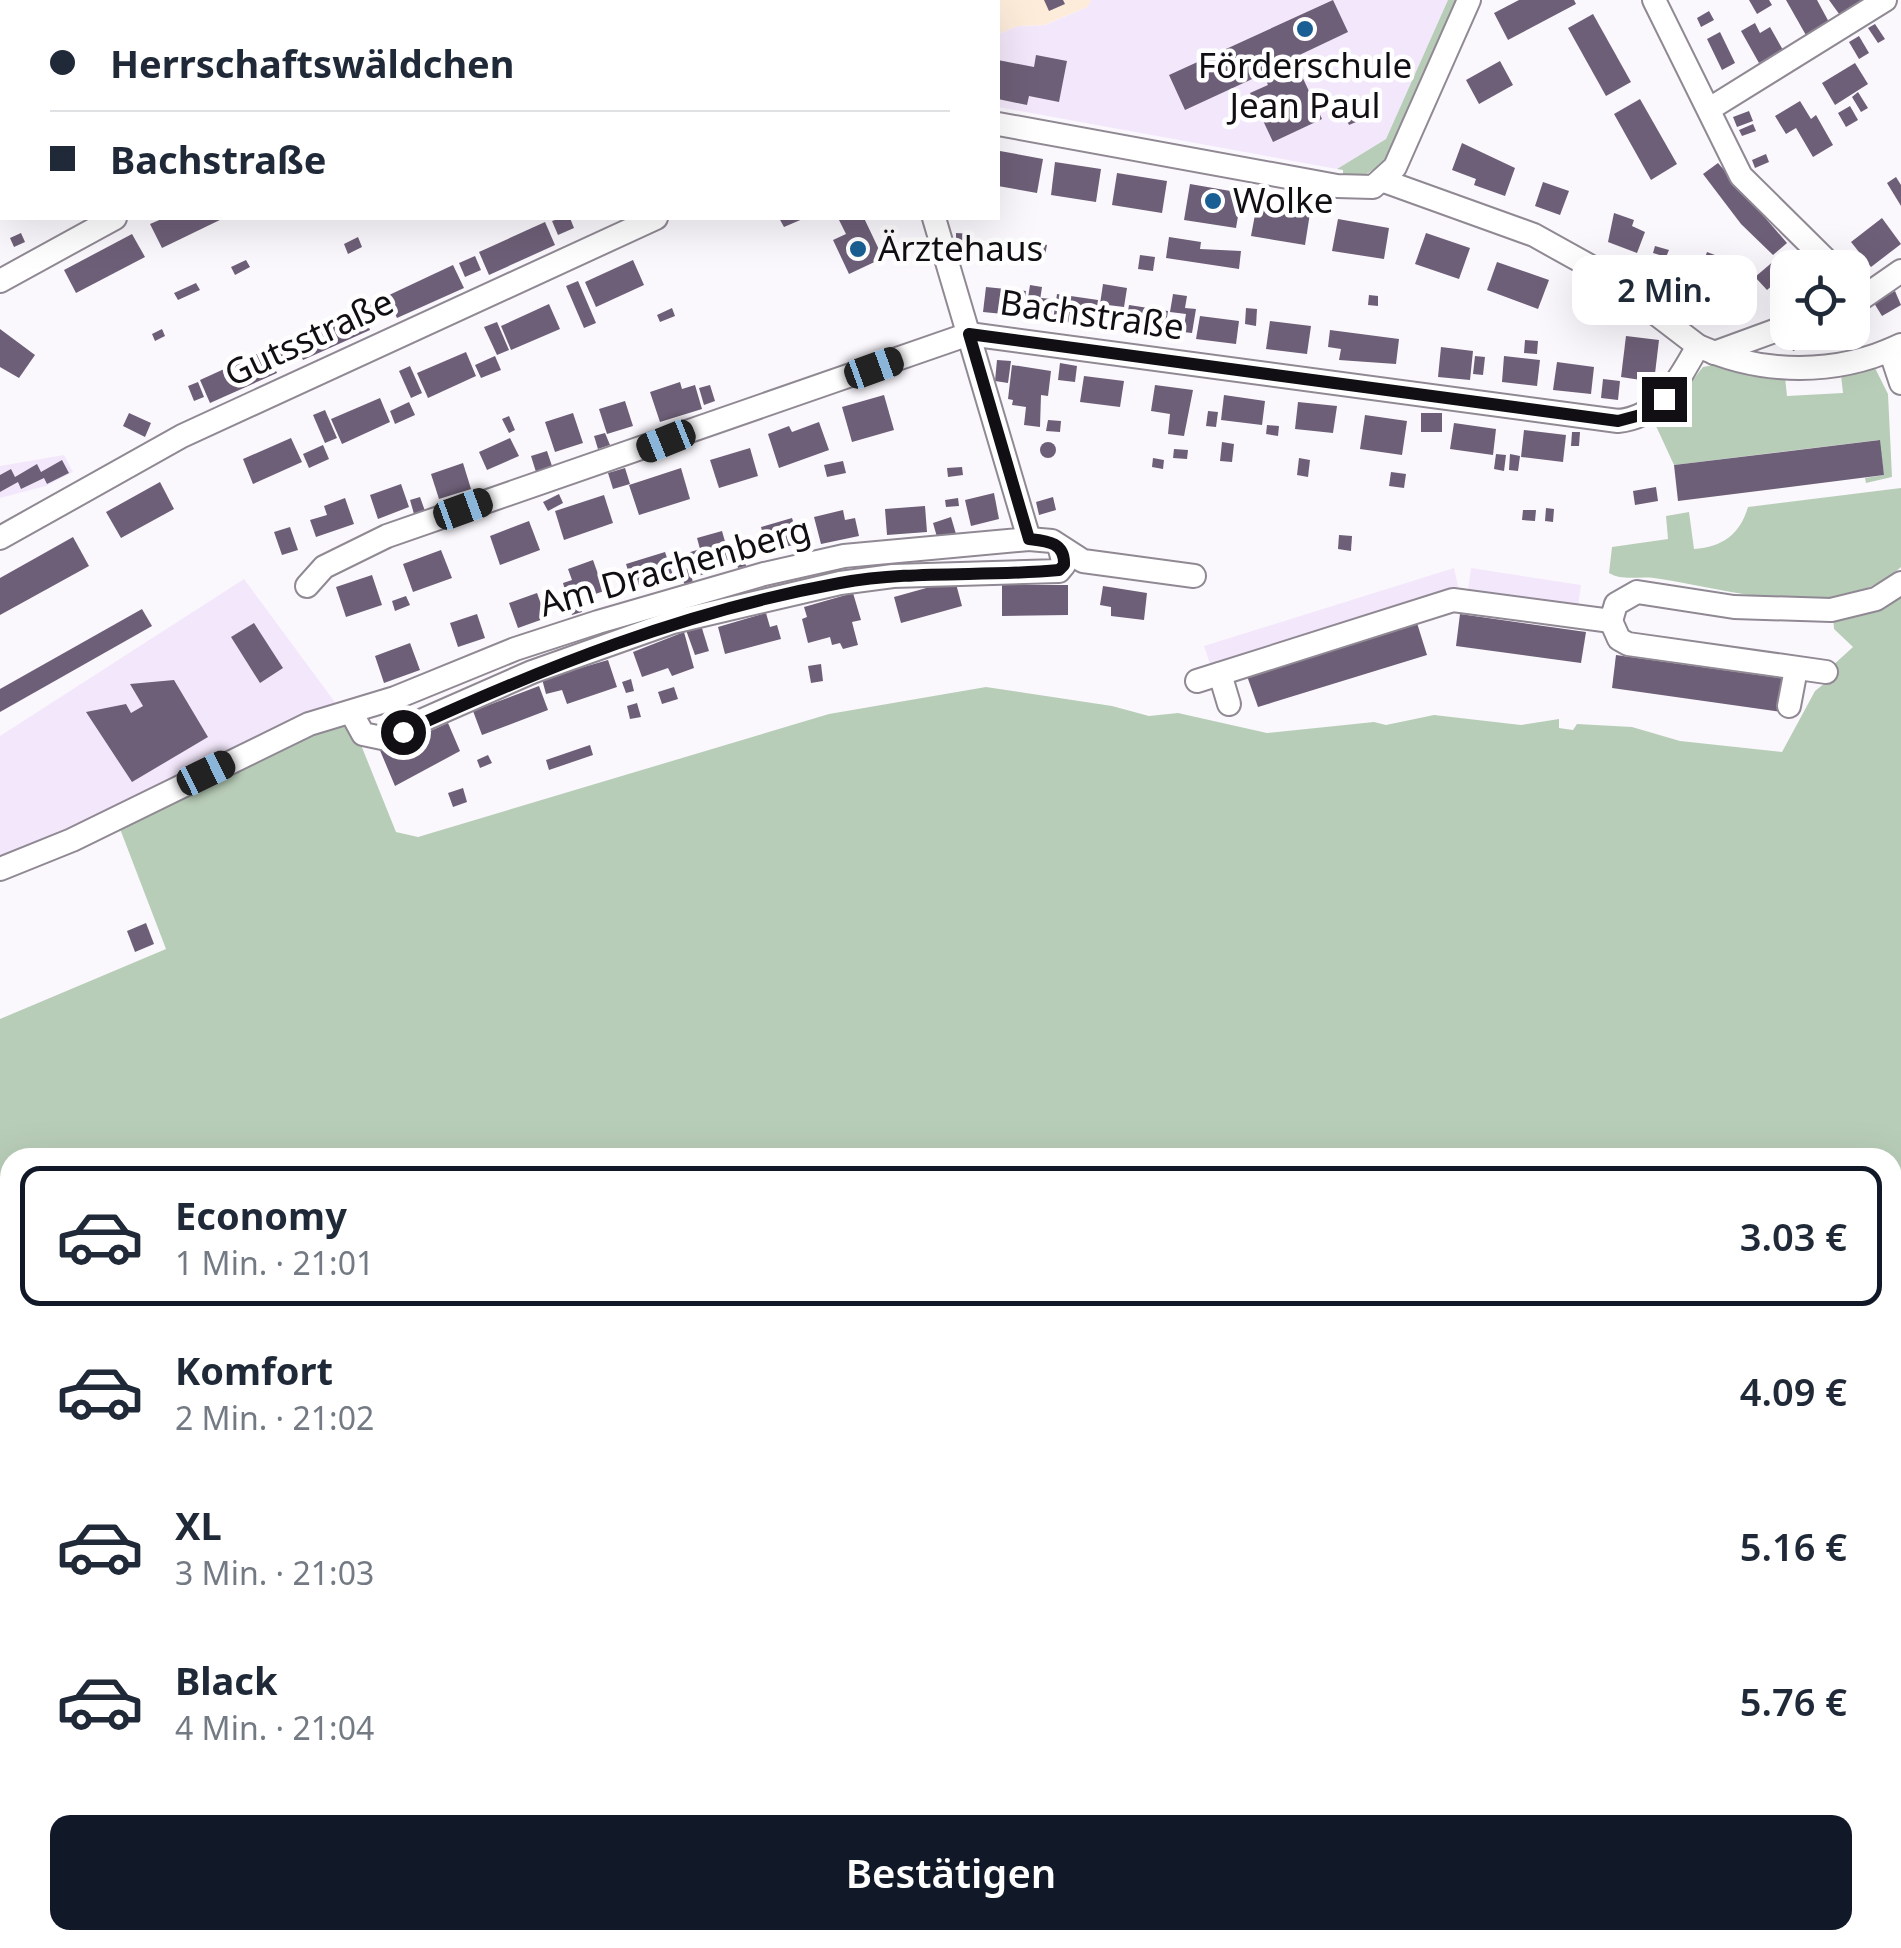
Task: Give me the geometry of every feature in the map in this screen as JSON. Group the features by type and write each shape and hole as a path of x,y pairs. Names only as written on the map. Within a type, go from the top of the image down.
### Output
{"street":[{"path":"1000,124 1360,190 1384,181 1395,167 1469,0"},
{"path":"1654,0 1741,176 1815,250"},
{"path":"1710,108 1885,0"},
{"path":"1384,181 1534,235 1604,274 1706,350 1808,369 1895,347 1901,382"},
{"path":"0,281 112,220"},
{"name":"Gutsstraße","path":"0,538 182,436 652,220"},
{"path":"935,220 1029,539"},
{"path":"1870,293 1901,271"},
{"path":"1706,350 1770,331"},
{"name":"Bachstraße","path":"307,586 324,567 387,536 969,334 1618,421 1648,413 1706,350"},
{"name":"Am Drachenberg","path":"0,869 72,840 309,724 351,712 515,649 764,574 844,556 1029,539 1052,541 1083,561 1194,576"},
{"name":"Am Drachenberg","path":"351,712 364,734 382,738 532,672 673,622 840,583 893,576 1059,570 1064,565 1060,549"},
{"path":"1826,672 1628,644 1619,639 1611,621 1616,604 1637,592 1734,607 1809,612 1876,599 1901,584"},
{"path":"1197,681 1453,600 1611,621"},
{"path":"1790,706 1796,669"},
{"path":"1220,674 1229,704"}],"shaded area":[{"path":"1000,0 1091,0 1087,7 1044,25 1018,26 1000,33"},
{"path":"1091,0 1448,0 1386,139 1337,169 1000,107 1000,33 1018,26 1045,25 1087,7"},
{"path":"64,455 73,472 46,486 0,498 0,466"},
{"path":"1454,568 1459,590 1211,667 1204,646"},
{"path":"1471,568 1581,585 1578,606 1468,590"},
{"path":"244,579 340,709 0,863 0,736"}],"green space":[{"path":"1448,0 1461,0 1387,160 1364,176 1343,175 1343,170 1337,169 1386,139"},
{"path":"1724,363 1785,377 1787,396 1843,393 1841,375 1875,368 1888,394 1892,477 1866,483 1865,478 1884,475 1879,440 1674,465 1656,426 1703,367"},
{"path":"1901,488 1901,567 1874,585 1845,595 1781,599 1609,573 1612,547 1668,539 1666,516 1689,512 1694,549 1729,537 1748,507"},
{"path":"1901,594 1901,1148 0,1148 0,1019 166,949 117,821 309,732 351,720 396,832 418,837 829,714 986,687 1112,706 1149,716 1178,713 1267,733 1374,722 1386,725 1434,715 1521,725 1559,719 1559,728 1573,730 1577,724 1632,727 1680,741 1782,752 1815,691 1830,679 1831,667 1853,647 1834,629 1833,616"}],"building":[{"path":"1044,0 1063,0 1065,4 1049,11"},
{"path":"1333,0 1348,32 1272,68 1278,82 1300,72 1322,119 1273,142 1250,93 1268,85 1263,74 1185,110 1169,75"},
{"path":"1519,0 1574,0 1576,4 1508,40 1494,13"},
{"path":"1749,0 1769,0 1772,5 1757,14"},
{"path":"1786,0 1817,0 1830,24 1807,37"},
{"path":"1829,0 1869,0 1842,18"},
{"path":"1709,11 1714,20 1701,27 1697,18"},
{"path":"1593,14 1631,82 1606,96 1568,28"},
{"path":"1755,23 1760,33 1770,27 1783,50 1759,63 1741,31"},
{"path":"1875,24 1885,39 1878,43 1868,28"},
{"path":"1720,32 1735,63 1722,70 1707,39"},
{"path":"1859,36 1869,53 1859,59 1849,42"},
{"path":"1036,55 1067,61 1059,102 1029,96 1027,105 1000,99 1000,60 1034,67"},
{"path":"1500,61 1513,85 1479,104 1466,80"},
{"path":"1855,63 1868,84 1835,105 1822,83"},
{"path":"1858,92 1868,108 1861,112 1852,97"},
{"path":"1640,99 1677,164 1651,180 1614,114"},
{"path":"1800,101 1811,119 1816,115 1833,145 1813,157 1796,128 1786,134 1775,116"},
{"path":"1356,104 1363,119 1349,125 1342,110"},
{"path":"1850,106 1858,120 1846,127 1838,113"},
{"path":"1749,111 1753,121 1737,127 1733,117"},
{"path":"1753,124 1756,131 1742,136 1739,130"},
{"path":"1462,143 1515,168 1505,196 1474,185 1476,179 1452,170"},
{"path":"1000,151 1043,159 1037,193 1000,186"},
{"path":"1766,154 1769,162 1755,168 1752,160"},
{"path":"1055,162 1101,169 1096,202 1051,195"},
{"path":"1718,163 1787,243 1770,252 1741,224 1703,174"},
{"path":"1117,173 1167,181 1162,213 1112,205"},
{"path":"1896,177 1901,185 1901,206 1887,183"},
{"path":"1543,182 1569,191 1560,215 1535,206"},
{"path":"1190,184 1242,193 1236,228 1184,220"},
{"path":"1257,204 1310,213 1305,245 1251,236"},
{"path":"1614,213 1634,220 1632,226 1645,232 1637,253 1608,242"},
{"path":"1882,218 1901,244 1871,267 1870,250 1857,250 1851,242"},
{"path":"1338,219 1389,228 1384,259 1332,251"},
{"path":"159,220 220,220 162,248 150,224"},
{"path":"571,220 574,228 558,235 552,221"},
{"name":"Ärztehaus","path":"780,220 800,220 784,227"},
{"name":"Ärztehaus","path":"839,220 865,220 883,258 849,274 833,240 846,234"},
{"path":"545,222 555,245 489,275 479,252"},
{"path":"21,233 25,242 14,247 10,238"},
{"path":"956,233 974,234 973,247 956,246"},
{"path":"1426,233 1470,248 1459,279 1415,264"},
{"path":"132,234 145,257 76,293 64,270"},
{"path":"358,237 362,247 348,254 344,244"},
{"path":"1169,237 1201,242 1200,249 1241,251 1239,269 1166,258"},
{"path":"1037,243 1047,245 1045,255 1036,253"},
{"path":"1655,246 1669,250 1666,257 1653,253"},
{"path":"1707,252 1744,266 1733,294 1697,280"},
{"path":"1140,255 1155,257 1153,271 1138,269"},
{"path":"475,256 481,270 465,277 459,263"},
{"path":"246,260 250,267 235,275 231,267"},
{"path":"633,260 644,285 596,307 585,282"},
{"path":"1497,262 1549,280 1538,309 1487,290"},
{"path":"1770,264 1767,290 1755,277"},
{"path":"453,265 464,288 397,318 387,296"},
{"path":"578,281 596,323 584,328 566,286"},
{"path":"196,283 200,290 178,300 174,293"},
{"path":"1103,284 1127,288 1124,307 1100,304"},
{"path":"1030,285 1042,287 1040,300 1028,298"},
{"path":"986,287 1026,291 1022,316 983,312"},
{"path":"1895,291 1901,305 1882,316 1874,303"},
{"path":"1057,294 1098,300 1094,326 1053,320"},
{"path":"1173,294 1187,296 1185,308 1196,309 1192,333 1183,332 1186,314 1170,312"},
{"path":"1369,295 1378,296 1378,306 1368,305"},
{"path":"1041,298 1053,299 1050,321 1038,320"},
{"path":"382,299 387,313 372,320 366,306"},
{"path":"549,304 560,329 511,350 501,326"},
{"path":"1129,305 1168,311 1164,336 1125,330"},
{"path":"360,307 370,330 303,360 293,337"},
{"path":"672,308 675,316 660,322 657,315"},
{"path":"1246,308 1257,309 1256,326 1245,324"},
{"path":"1200,316 1239,321 1236,344 1196,339"},
{"path":"1270,321 1311,326 1307,354 1266,349"},
{"path":"497,322 509,350 497,355 484,327"},
{"path":"0,329 35,355 19,378 0,367"},
{"path":"162,329 165,336 155,341 152,334"},
{"path":"1330,330 1399,339 1396,364 1339,360 1341,349 1328,347"},
{"path":"1626,336 1659,340 1654,382 1621,377"},
{"path":"289,340 296,355 280,362 274,347"},
{"path":"1525,340 1538,341 1537,354 1524,353"},
{"path":"1441,347 1473,351 1470,380 1438,377"},
{"path":"266,350 277,373 210,403 200,380"},
{"path":"466,352 476,376 428,398 417,373"},
{"path":"495,356 501,370 481,378 475,365"},
{"path":"1475,356 1485,357 1483,375 1473,374"},
{"path":"1504,356 1540,360 1537,386 1502,382"},
{"path":"997,360 1011,361 1008,383 995,381"},
{"path":"1557,362 1594,367 1591,394 1553,390"},
{"path":"1060,363 1077,366 1075,382 1058,380"},
{"path":"1012,365 1051,371 1048,396 1041,395 1040,427 1024,425 1026,407 1012,405 1013,400 1008,399"},
{"path":"410,366 422,393 411,398 399,371"},
{"path":"1084,376 1124,381 1120,407 1080,402"},
{"path":"1603,379 1620,381 1618,400 1601,398"},
{"path":"198,382 204,397 194,401 188,386"},
{"path":"680,382 682,389 695,385 702,409 660,422 650,392"},
{"path":"710,385 715,401 704,405 699,388"},
{"path":"1155,385 1193,390 1184,436 1168,434 1170,414 1151,411"},
{"path":"884,395 894,430 852,442 842,407"},
{"path":"1224,395 1265,401 1262,425 1221,420"},
{"path":"380,398 390,422 342,444 331,419"},
{"path":"625,401 633,426 607,434 599,409"},
{"path":"409,402 415,415 395,424 390,411"},
{"path":"1298,402 1337,406 1333,433 1295,429"},
{"path":"325,410 337,438 325,443 313,415"},
{"path":"1208,411 1218,412 1216,427 1206,426"},
{"path":"129,413 151,423 145,437 123,426"},
{"path":"573,413 583,443 555,452 545,422"},
{"path":"1421,413 1442,413 1442,432 1421,432"},
{"path":"1365,415 1407,421 1402,455 1360,449"},
{"path":"509,416 515,430 509,433 502,419"},
{"path":"1048,420 1061,421 1060,432 1046,431"},
{"path":"819,422 829,450 779,468 768,434 789,426 792,432"},
{"path":"1454,423 1496,429 1493,455 1450,449"},
{"path":"1267,425 1279,426 1278,436 1266,434"},
{"path":"1524,430 1566,435 1563,462 1521,457"},
{"path":"1572,432 1580,432 1579,446 1571,446"},
{"path":"605,433 610,445 598,449 594,436"},
{"path":"291,438 302,462 253,484 243,459"},
{"path":"510,438 519,456 487,470 479,452"},
{"path":"1880,440 1884,475 1678,501 1674,465"},
{"path":"1048,442 1056,450 1048,458 1040,450"},
{"path":"1222,442 1234,444 1232,462 1220,461"},
{"path":"323,445 329,459 309,468 303,454"},
{"path":"750,448 758,476 719,488 710,460"},
{"path":"1174,449 1188,450 1187,459 1173,458"},
{"path":"547,451 552,466 536,472 531,456"},
{"path":"1496,454 1506,455 1504,471 1494,469"},
{"path":"1510,454 1520,456 1518,471 1509,470"},
{"path":"1153,458 1164,460 1163,469 1152,467"},
{"path":"1299,458 1310,460 1308,477 1297,475"},
{"path":"62,460 69,473 47,484 44,478 21,489 18,482 0,492 0,475 11,469 15,477 37,464 41,472"},
{"path":"843,461 846,473 827,477 824,465"},
{"path":"463,463 471,489 439,499 431,474"},
{"path":"962,467 963,475 948,477 947,468"},
{"path":"625,468 630,484 613,489 608,473"},
{"path":"681,468 690,499 639,515 629,485"},
{"path":"1391,472 1406,474 1404,488 1389,486"},
{"path":"160,482 174,509 121,538 106,512"},
{"path":"401,484 409,507 378,519 370,495"},
{"path":"1656,487 1658,501 1635,505 1633,491"},
{"path":"994,493 999,519 971,526 965,500"},
{"path":"559,494 563,503 548,511 543,502"},
{"path":"604,495 613,523 564,540 555,511"},
{"path":"420,497 425,511 414,514 410,500"},
{"path":"1053,497 1056,510 1039,515 1036,502"},
{"path":"345,498 354,524 316,537 310,520 327,515 324,506"},
{"path":"958,498 959,506 946,507 945,500"},
{"path":"925,506 927,532 887,535 885,509"},
{"path":"1546,508 1554,509 1553,522 1545,521"},
{"path":"843,510 845,520 855,518 859,536 821,544 814,517"},
{"path":"1523,510 1536,510 1535,521 1522,520"},
{"path":"951,517 956,534 937,537 933,523"},
{"path":"792,518 800,543 768,552 761,527"},
{"path":"529,521 540,550 500,565 490,536"},
{"path":"290,527 298,550 282,555 274,532"},
{"path":"722,531 726,545 739,541 746,566 738,568 735,558 706,566 707,573 692,578 693,583 685,586 680,570 689,568 684,554 700,549 697,538"},
{"path":"1339,535 1352,536 1351,551 1338,549"},
{"path":"73,537 89,566 0,615 0,578"},
{"path":"441,550 452,578 413,592 403,564"},
{"path":"665,552 673,575 633,587 626,564"},
{"path":"593,560 604,591 578,600 582,612 572,615 563,583 572,580 568,569"},
{"path":"372,575 382,605 346,617 336,587"},
{"path":"955,580 962,606 901,623 894,597"},
{"path":"1002,585 1068,585 1068,615 1002,616"},
{"path":"1103,586 1147,593 1144,620 1111,616 1111,607 1100,605"},
{"path":"537,593 546,618 518,628 509,603"},
{"path":"853,593 861,620 852,622 858,645 843,649 840,643 832,645 830,637 808,643 802,619 807,617 804,607"},
{"path":"406,596 410,605 395,611 392,601"},
{"path":"142,609 152,626 0,712 0,689"},
{"path":"766,613 770,627 777,625 781,639 725,654 718,627"},
{"path":"477,614 485,638 458,647 450,623"},
{"path":"1460,614 1586,632 1581,663 1456,646"},
{"path":"254,623 283,668 260,683 231,637"},
{"path":"1417,623 1427,655 1258,707 1247,676"},
{"path":"701,625 709,651 695,655 686,630"},
{"path":"684,632 694,668 672,676 668,668 642,677 633,652"},
{"path":"410,643 420,670 384,683 375,656"},
{"path":"1616,655 1787,679 1782,712 1612,688"},
{"path":"608,660 617,687 567,704 562,690 546,694 542,679"},
{"path":"821,664 823,681 811,683 808,666"},
{"path":"631,679 634,691 626,693 622,682"},
{"path":"174,680 208,737 132,782 86,712 126,704 131,713 143,706 130,684"},
{"path":"539,686 548,710 482,735 473,711"},
{"path":"674,687 678,699 662,704 658,692"},
{"path":"637,703 641,717 630,719 627,706"},
{"path":"448,723 460,751 395,786 379,748 404,737 406,742"},
{"path":"590,745 593,755 549,770 546,760"},
{"path":"488,755 492,763 480,768 477,760"},
{"path":"463,788 467,802 453,807 448,793"},
{"path":"146,923 154,944 135,952 127,931"}],"place":[{"name":"Förderschule Jean Paul","path":"1305,29"},
{"name":"Wolke","path":"1213,201"},
{"name":"Ärztehaus","path":"858,249"}],"route":[{"path":"403,732 532,672 673,622 840,583 893,576 1059,570 1065,557 1060,549 1052,541 1029,539 969,334 1618,421 1648,413 1664,399"}]}
